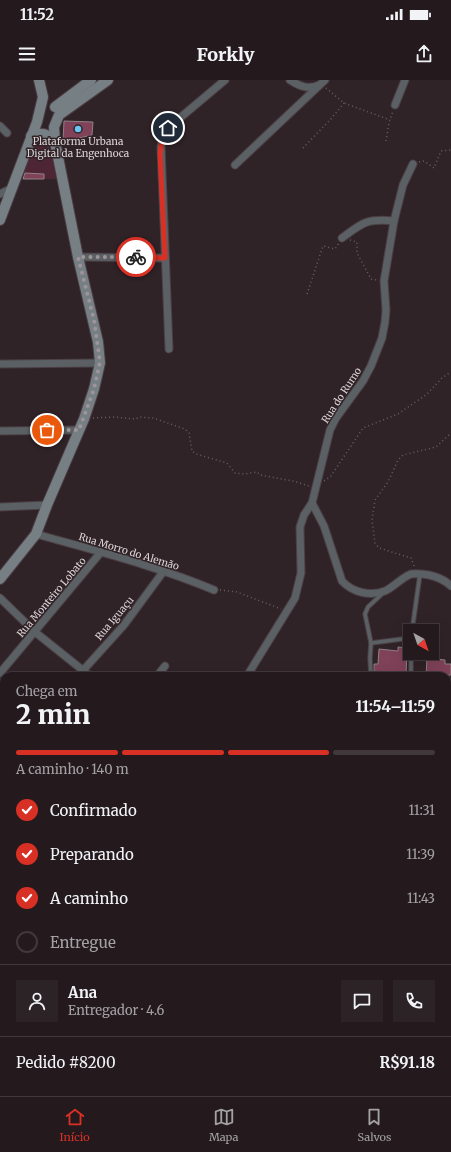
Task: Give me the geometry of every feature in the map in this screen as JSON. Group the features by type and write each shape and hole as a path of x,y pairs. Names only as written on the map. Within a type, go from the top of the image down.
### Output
{"main road":[{"path":"0,220 39,115 43,97 39,80"},
{"path":"0,578 36,534 84,419 94,389 100,362 93,316 78,257 55,142 54,127 57,111 91,80"},
{"path":"57,111 108,80"},
{"path":"43,97 57,111"},
{"path":"32,136 42,133 47,134 55,142"}],"street":[{"path":"169,350 160,153 162,140 168,128 225,80"},
{"path":"290,80 299,85 313,88 323,82"},
{"path":"395,105 405,80"},
{"path":"235,165 323,82"},
{"path":"299,85 303,92 301,104"},
{"path":"0,126 7,133"},
{"name":"Rua do Rumo","path":"249,672 295,598 301,573 300,526 304,515 312,503 330,430 336,418 363,381 371,366 382,338 386,310 384,281 394,221 403,185 413,164"},
{"path":"0,194 12,188"},
{"path":"342,238 360,224 380,220 394,221"},
{"path":"78,257 165,258"},
{"path":"0,364 100,362"},
{"path":"0,431 79,430"},
{"path":"312,503 324,526 342,581 347,586 361,593 371,594 385,591 411,574 418,574 435,576 446,581 451,586"},
{"path":"0,507 47,505"},
{"name":"Rua Morro do Alemão","path":"36,534 183,577 214,590"},
{"name":"Rua Monteiro Lobato","path":"1,672 101,552"},
{"name":"Rua Iguaçu","path":"81,672 124,624 164,572"},
{"path":"0,598 79,672"},
{"path":"160,672 165,666"}],"lane":[{"path":"413,624 418,574"},
{"path":"371,672 371,643 365,614 368,607 385,591"},
{"path":"371,643 403,639"},
{"path":"411,660 411,672"}],"path":[{"path":"323,82 344,103 390,120"},
{"path":"303,148 344,103"},
{"path":"386,141 390,120 395,105"},
{"path":"413,164 424,161 434,168 441,151 451,150"},
{"path":"307,294 323,246 335,249 342,238 357,242 357,253 371,280 384,281"},
{"path":"84,419 114,417 136,419 139,417 153,418 185,429 189,433 192,451 196,454 227,463 234,473 244,474 257,472 260,475 292,481 315,488 331,476 363,428 398,414 427,394 442,378 451,372"},
{"path":"418,574 411,558 379,548 375,543 372,520 375,500 388,482 398,460 403,455 436,447 451,433"},
{"path":"214,590 237,592 286,611"}],"shaded area":[{"path":"40,137 47,137 51,144 56,179 43,179 43,174 23,173 34,142"}],"building":[{"name":"Plataforma Urbana Digital da Engenhoca","path":"64,121 93,122 92,135 63,142"},
{"path":"25,173 44,174 44,179 23,179"},
{"path":"398,647 403,648 403,660 407,660 406,672 374,672 374,664 378,664 379,649 398,651"},
{"path":"427,660 445,660 445,664 451,664 451,672 426,672"}],"way so far":[{"path":"47,430 79,430 94,389 100,362 92,309 78,257 136,257"}],"place":[{"name":"Plataforma Urbana Digital da Engenhoca","path":"78,129"}],"route":[{"path":"136,257 165,258 160,153 162,140 168,128"}]}
